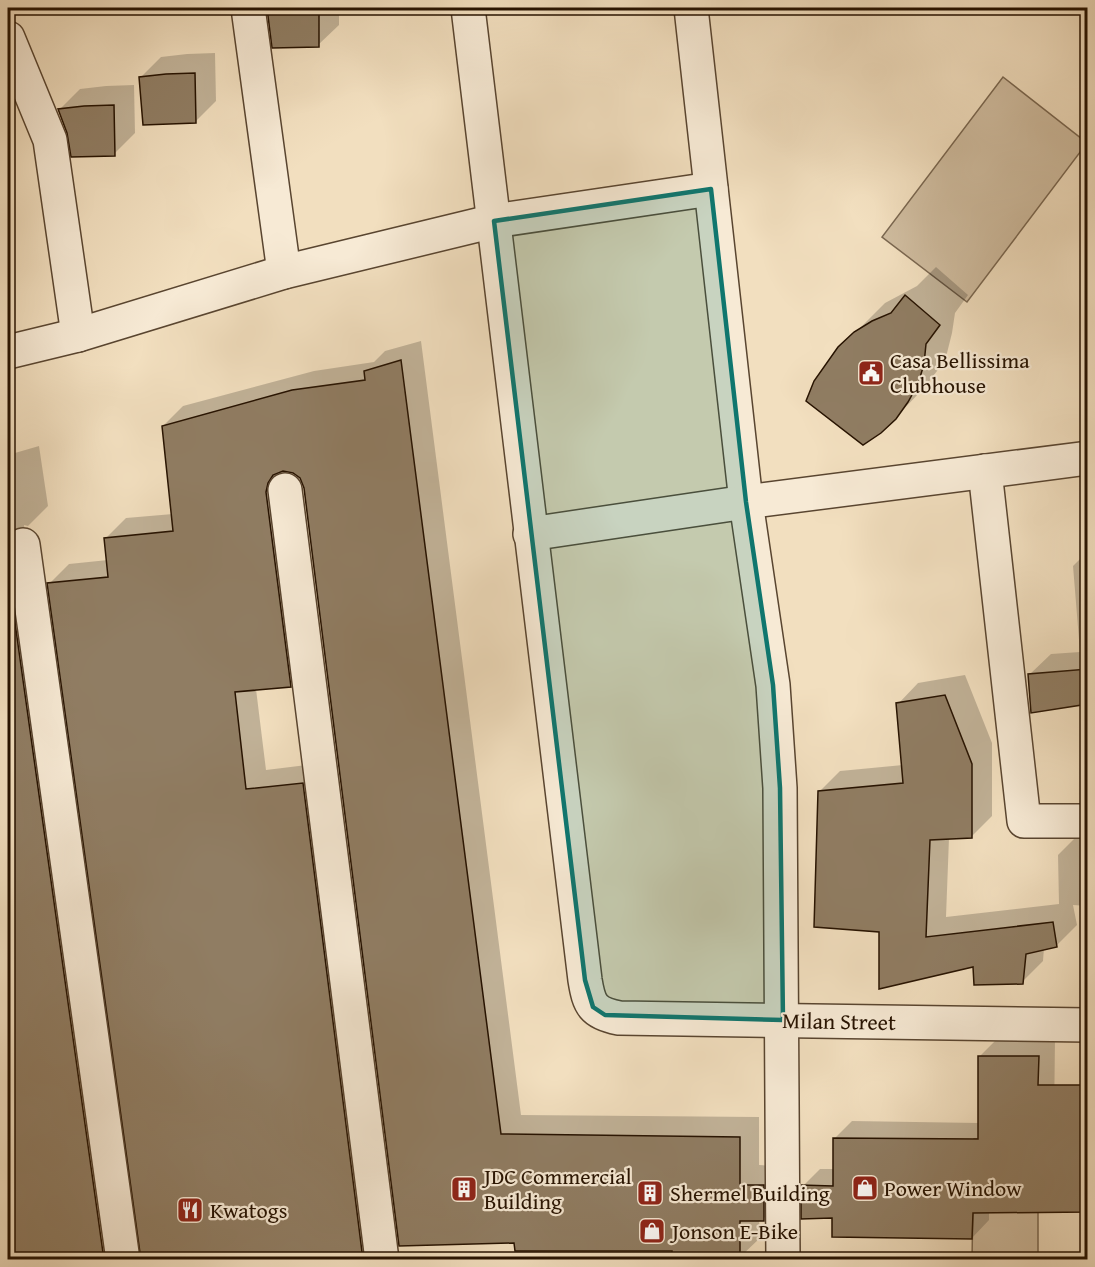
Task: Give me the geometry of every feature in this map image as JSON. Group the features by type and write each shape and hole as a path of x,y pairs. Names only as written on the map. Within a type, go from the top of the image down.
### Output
{"street":[{"path":"248,8 284,272"},
{"path":"468,8 530,534 746,502 1088,458"},
{"path":"690,8 746,502 773,685 780,776 783,1260"},
{"path":"8,38 50,140 78,335"},
{"path":"8,352 78,335 284,272 494,221 711,189"},
{"path":"985,471 1024,821 1088,821"},
{"path":"285,490 382,1260"},
{"name":"Milan Street","path":"530,534 585,980 593,1007 605,1015 619,1018 1088,1025"},
{"path":"23,545 123,1260"}],"highlighted area":[{"path":"711,189 746,502 773,685 780,788 783,1020 605,1015 593,1007 585,980 494,221"}],"shaded area":[{"path":"1003,77 1087,143 967,302 882,237"},
{"path":"974,1139 1038,1140 1038,1259 972,1260"}],"building":[{"path":"267,8 319,8 319,47 272,48"},
{"path":"195,73 196,123 143,125 139,77"},
{"path":"114,105 115,156 71,157 67,133 58,109"},
{"name":"Casa Bellissima Clubhouse","path":"905,295 940,325 926,344 924,364 918,384 908,402 896,419 863,445 806,401 814,381 838,347 854,332 891,313"},
{"path":"401,360 501,1134 740,1137 740,1185 764,1185 764,1221 740,1221 740,1259 672,1260 672,1251 515,1251 514,1243 399,1246 304,488 300,478 293,473 283,471 273,475 266,492 291,687 235,692 246,789 303,783 363,1260 141,1260 47,583 108,577 104,538 173,531 162,426 292,390 365,380 364,371"},
{"path":"8,587 10,587 104,1260 8,1260"},
{"path":"1088,669 1088,704 1031,713 1028,674"},
{"path":"945,695 972,764 972,838 930,840 926,937 1053,922 1057,947 1026,954 1023,984 974,985 973,967 879,989 879,932 814,927 818,791 903,783 896,703"},
{"path":"978,1056 1039,1056 1038,1085 1088,1085 1088,1212 973,1213 972,1239 832,1237 832,1218 801,1219 801,1185 833,1186 833,1138 978,1139"}],"place":[{"name":"Casa Bellissima Clubhouse","path":"871,373"},
{"name":"Power Window","path":"865,1188"},
{"name":"JDC Commercial Building","path":"464,1189"},
{"name":"Shermel Building","path":"650,1193"},
{"name":"Kwatogs","path":"190,1210"},
{"name":"Jonson E-Bike","path":"652,1231"}]}
